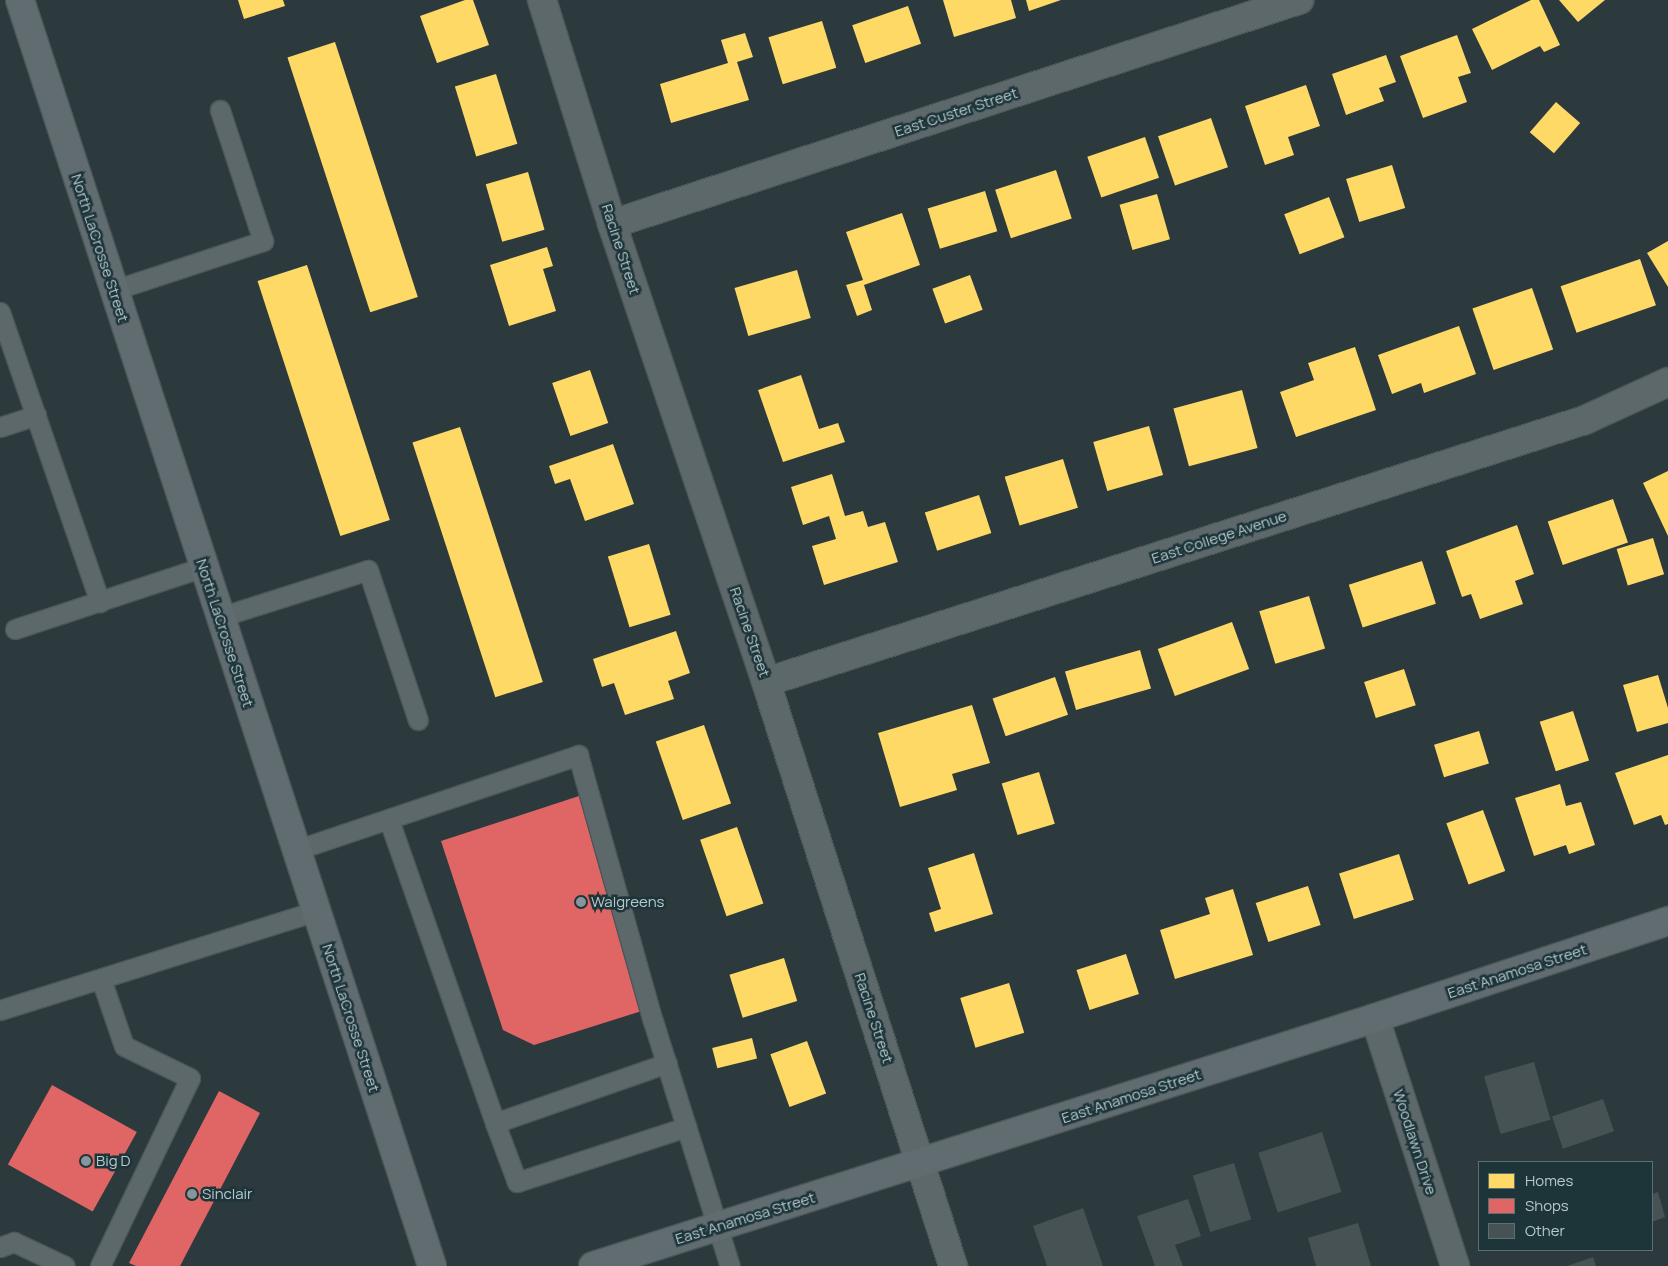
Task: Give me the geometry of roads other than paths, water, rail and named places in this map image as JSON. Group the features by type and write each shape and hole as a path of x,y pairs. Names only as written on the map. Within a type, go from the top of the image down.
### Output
{"main road":[{"name":"North LaCrosse Street","path":"20,0 432,1266"},
{"name":"East Anamosa Street","path":"593,1266 1375,1018 1668,921"}],"street":[{"name":"Racine Street","path":"542,0 612,224 766,682 953,1266"},
{"name":"East Custer Street","path":"612,224 1299,0"},
{"name":"East College Avenue","path":"766,682 1576,423 1668,382"},
{"name":"Woodlawn Drive","path":"1375,1018 1455,1266"}],"lane":[{"path":"114,290 263,241 220,110"},
{"path":"0,312 100,602"},
{"path":"0,427 36,415"},
{"path":"15,629 204,566"},
{"path":"220,617 368,570 418,720"},
{"path":"296,850 578,755 667,1064 730,1266"},
{"path":"389,820 516,1182 686,1127"},
{"path":"0,1010 316,911"},
{"path":"100,978 124,1046 190,1078 100,1266"},
{"path":"495,1123 667,1064"},
{"path":"0,1247 14,1242 65,1266"}],"place":[{"name":"Walgreens","path":"581,902"},
{"name":"Big D","path":"86,1161"},
{"name":"Sinclair","path":"192,1194"}]}
